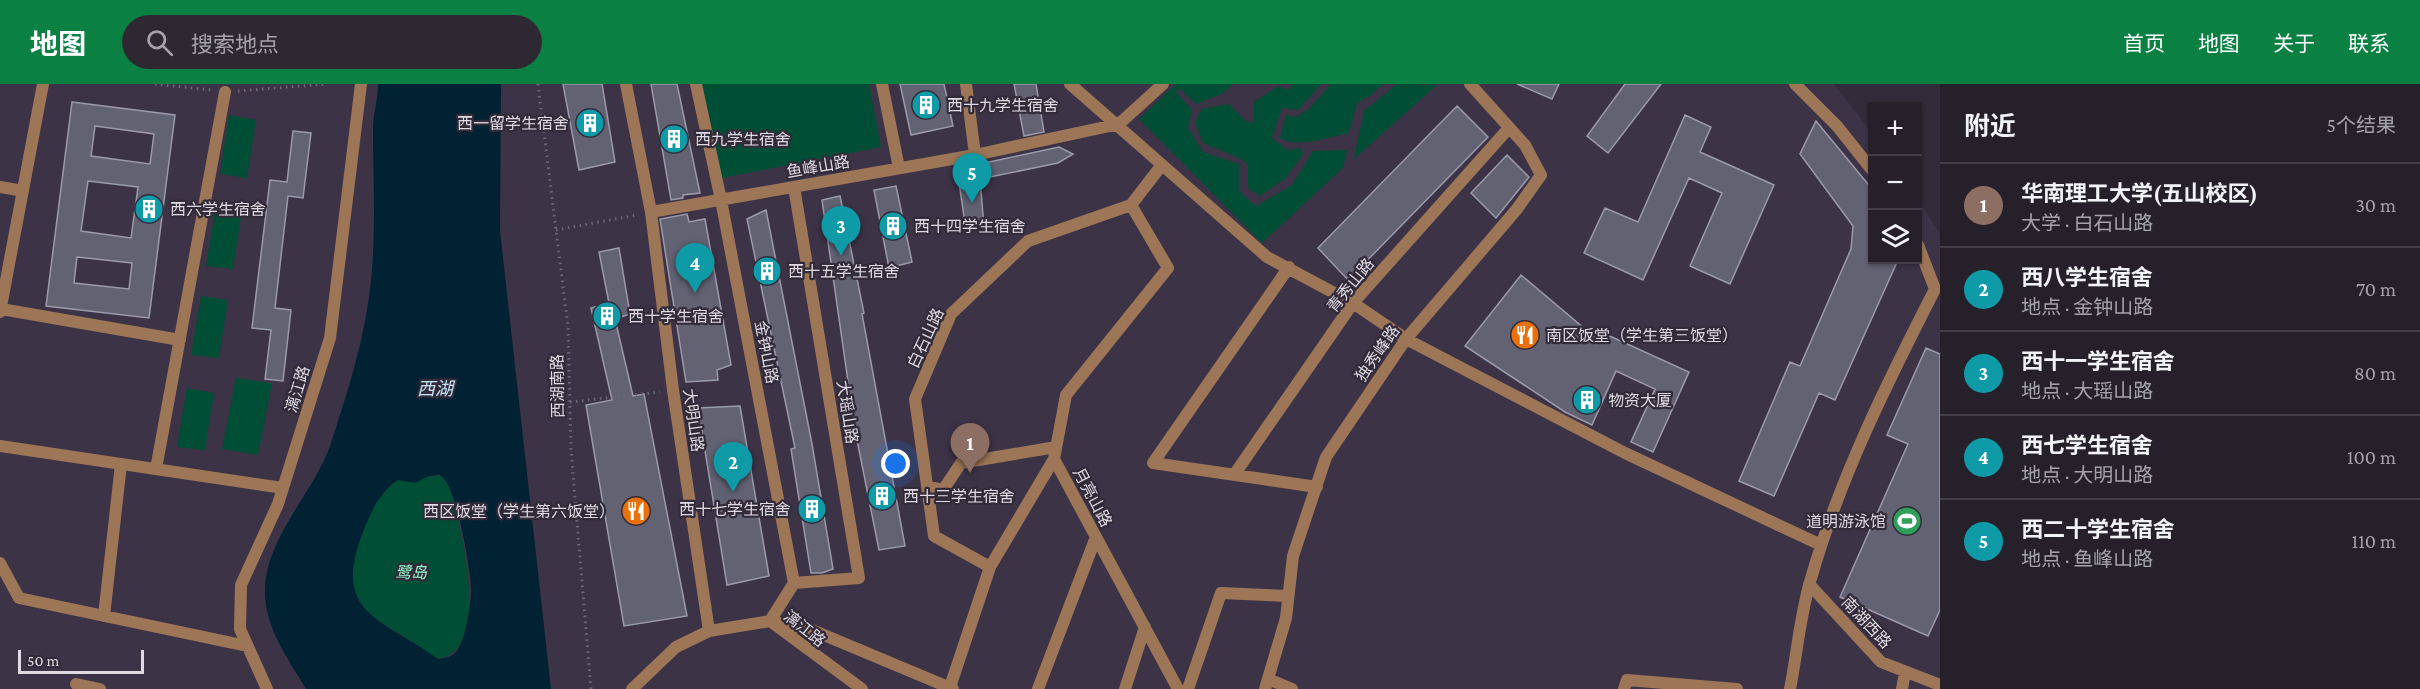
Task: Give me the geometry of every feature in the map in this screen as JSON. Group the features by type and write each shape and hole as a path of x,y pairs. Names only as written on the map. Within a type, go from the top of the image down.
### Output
{"street":[{"path":"44,84 0,310 180,340"},
{"name":"漓江路","path":"267,689 240,628 241,585 283,488 330,338 361,84"},
{"path":"626,84 651,212"},
{"name":"金钟山路","path":"696,84 721,200 794,583"},
{"path":"882,84 898,168"},
{"path":"966,84 975,155"},
{"path":"1070,84 1119,124 1161,166 1267,256 1353,303 1406,339 1625,453 1821,545"},
{"path":"1119,124 1163,84"},
{"name":"独秀峰路","path":"1267,684 1286,618 1293,556 1326,457 1406,339 1517,209 1541,175 1525,145 1508,129 1470,84"},
{"path":"1795,84 1837,126 1868,165"},
{"path":"156,469 225,92"},
{"name":"鱼峰山路","path":"651,212 975,155 1119,124"},
{"name":"青秀山路","path":"1234,475 1353,303 1508,129"},
{"path":"794,583 770,621 812,630 951,688 990,567 1055,453 1066,395 1168,268 1131,205 1161,166"},
{"path":"0,187 23,191"},
{"name":"大瑶山路","path":"794,187 859,578 794,583"},
{"name":"白石山路","path":"990,567 934,536 915,399 951,314 1028,241 1131,205"},
{"name":"大明山路","path":"651,212 673,390 709,631"},
{"path":"1790,689 1809,584 1821,545 1875,407 1938,289 1922,255"},
{"path":"1289,267 1154,463 1317,487"},
{"path":"0,446 283,488"},
{"path":"927,486 943,490 961,463 1055,453"},
{"name":"月亮山路","path":"1055,453 1096,537 1178,689"},
{"path":"104,616 121,464"},
{"path":"1038,689 1096,537"},
{"path":"0,563 19,598 247,646"},
{"name":"南湖西路","path":"1809,584 1881,662 1940,685"},
{"path":"1188,689 1221,593 1288,596"},
{"name":"漓江路","path":"632,689 676,647 709,631 770,621 862,689"},
{"path":"1125,689 1145,627"},
{"path":"1902,689 1905,672"},
{"path":"1624,689 1627,680 1737,689"},
{"path":"76,684 100,689"},
{"path":"1267,684 1292,689"}],"path":[{"path":"155,84 225,92 326,84"},
{"name":"西湖南路","path":"538,84 568,327 571,450 591,689"},
{"path":"556,230 651,212"},
{"path":"570,402 673,390"}],"shaded area":[{"path":"0,84 1834,84 1868,128 1868,264 1922,264 1922,205 1940,234 1940,689 0,689"}],"green space":[{"path":"699,84 869,84 881,147 717,179"},
{"path":"1176,84 1232,84 1224,93 1196,104 1180,89 1176,92 1192,110 1188,128 1203,152 1239,164 1239,191 1256,206 1292,185 1313,151 1347,150 1343,168 1262,243 1139,119"},
{"path":"1294,84 1321,84 1298,110 1282,108 1272,138 1288,150 1300,148 1303,154 1286,178 1260,196 1248,188 1248,165 1241,159 1203,143 1195,122 1202,109 1229,104 1246,121 1254,123 1254,102 1279,86 1287,90"},
{"path":"1331,84 1383,84 1370,96 1357,103 1349,133 1305,142 1280,138 1286,115 1296,117 1309,109"},
{"path":"1397,84 1437,85 1354,159 1364,111"},
{"path":"229,115 256,120 247,178 220,174"},
{"path":"216,206 242,211 233,269 206,266"},
{"path":"201,296 228,300 219,358 191,355"},
{"path":"236,378 272,383 258,455 222,449"},
{"path":"187,388 214,393 205,450 177,447"},
{"name":"鹭岛","path":"433,475 444,477 449,483 465,552 469,609 465,633 455,651 437,659 368,612 358,598 353,582 355,560 363,532 381,497 398,480 410,482"}],"water":[{"name":"西湖","path":"378,84 501,84 500,231 551,689 306,689 278,642 268,617 265,590 267,571 273,552 330,446 348,391 362,335 373,255 373,129","holes":["439,475 445,480 461,526 471,593 467,622 459,648 451,656 438,659 368,612 358,598 353,581 355,560 363,532 386,490 398,480 415,483 429,476"]}],"building":[{"name":"西一留学生宿舍","path":"563,84 602,84 615,162 579,170"},
{"name":"西九学生宿舍","path":"651,84 677,84 700,193 683,195 683,198 671,200"},
{"name":"西十九学生宿舍","path":"900,84 944,84 953,126 911,135"},
{"path":"1014,84 1036,84 1044,132 1024,136"},
{"path":"1517,84 1559,84 1552,99"},
{"path":"1625,84 1661,84 1608,153 1587,136"},
{"name":"西六学生宿舍","path":"72,102 175,115 149,318 46,306","holes":["95,126 154,134 150,164 91,156","88,181 138,187 131,238 81,231","77,257 132,263 129,289 74,283"]},
{"path":"1457,106 1488,137 1348,280 1318,248"},
{"path":"1685,115 1711,127 1700,152 1774,185 1730,284 1690,266 1722,193 1689,178 1643,280 1584,253 1605,208 1638,222"},
{"path":"1816,121 1868,184 1868,264 1896,264 1835,400 1819,393 1774,496 1739,481 1790,362 1800,366 1851,249 1853,226 1800,154"},
{"path":"293,131 311,133 303,198 288,196 275,308 291,310 283,381 265,379 271,330 252,328 270,180 287,182"},
{"path":"1059,147 1073,154 1058,163 980,179 984,227 966,230 957,169"},
{"path":"1507,155 1529,177 1496,218 1471,193"},
{"name":"西十四学生宿舍","path":"896,186 912,262 889,268 874,190"},
{"path":"840,196 864,313 862,314 905,546 879,550 855,430 822,200"},
{"path":"766,210 812,444 833,569 822,573 811,573 791,449 795,448 747,219"},
{"path":"687,214 689,222 705,219 731,365 717,370 718,380 686,382 660,219"},
{"name":"西区饭堂（学生第六饭堂）","path":"619,248 630,314 615,319 633,396 644,394 687,616 624,626 586,405 612,400 591,308 609,303 599,252"},
{"path":"1521,275 1597,339 1601,332 1689,372 1653,452 1631,442 1655,389 1616,371 1592,425 1565,412 1465,346"},
{"name":"道明游泳馆","path":"1926,348 1940,354 1940,610 1928,636 1840,597 1908,444 1887,435"},
{"path":"740,406 769,576 727,585 698,408"}],"place":[{"name":"西十九学生宿舍","path":"926,105"},
{"name":"西一留学生宿舍","path":"590,123"},
{"name":"西九学生宿舍","path":"674,139"},
{"name":"西二十学生宿舍","path":"972,203"},
{"name":"西六学生宿舍","path":"149,209"},
{"name":"西十四学生宿舍","path":"893,226"},
{"name":"西十一学生宿舍","path":"841,256"},
{"name":"西十五学生宿舍","path":"767,271"},
{"name":"西七学生宿舍","path":"695,293"},
{"name":"西十学生宿舍","path":"607,316"},
{"name":"南区饭堂（学生第三饭堂）","path":"1525,335"},
{"name":"物资大厦","path":"1587,400"},
{"name":"华南理工大学(五山校区)","path":"970,473"},
{"name":"西八学生宿舍","path":"733,492"},
{"name":"西十三学生宿舍","path":"882,496"},
{"name":"西十七学生宿舍","path":"812,509"},
{"name":"西区饭堂（学生第六饭堂）","path":"636,511"},
{"name":"道明游泳馆","path":"1907,521"}]}
